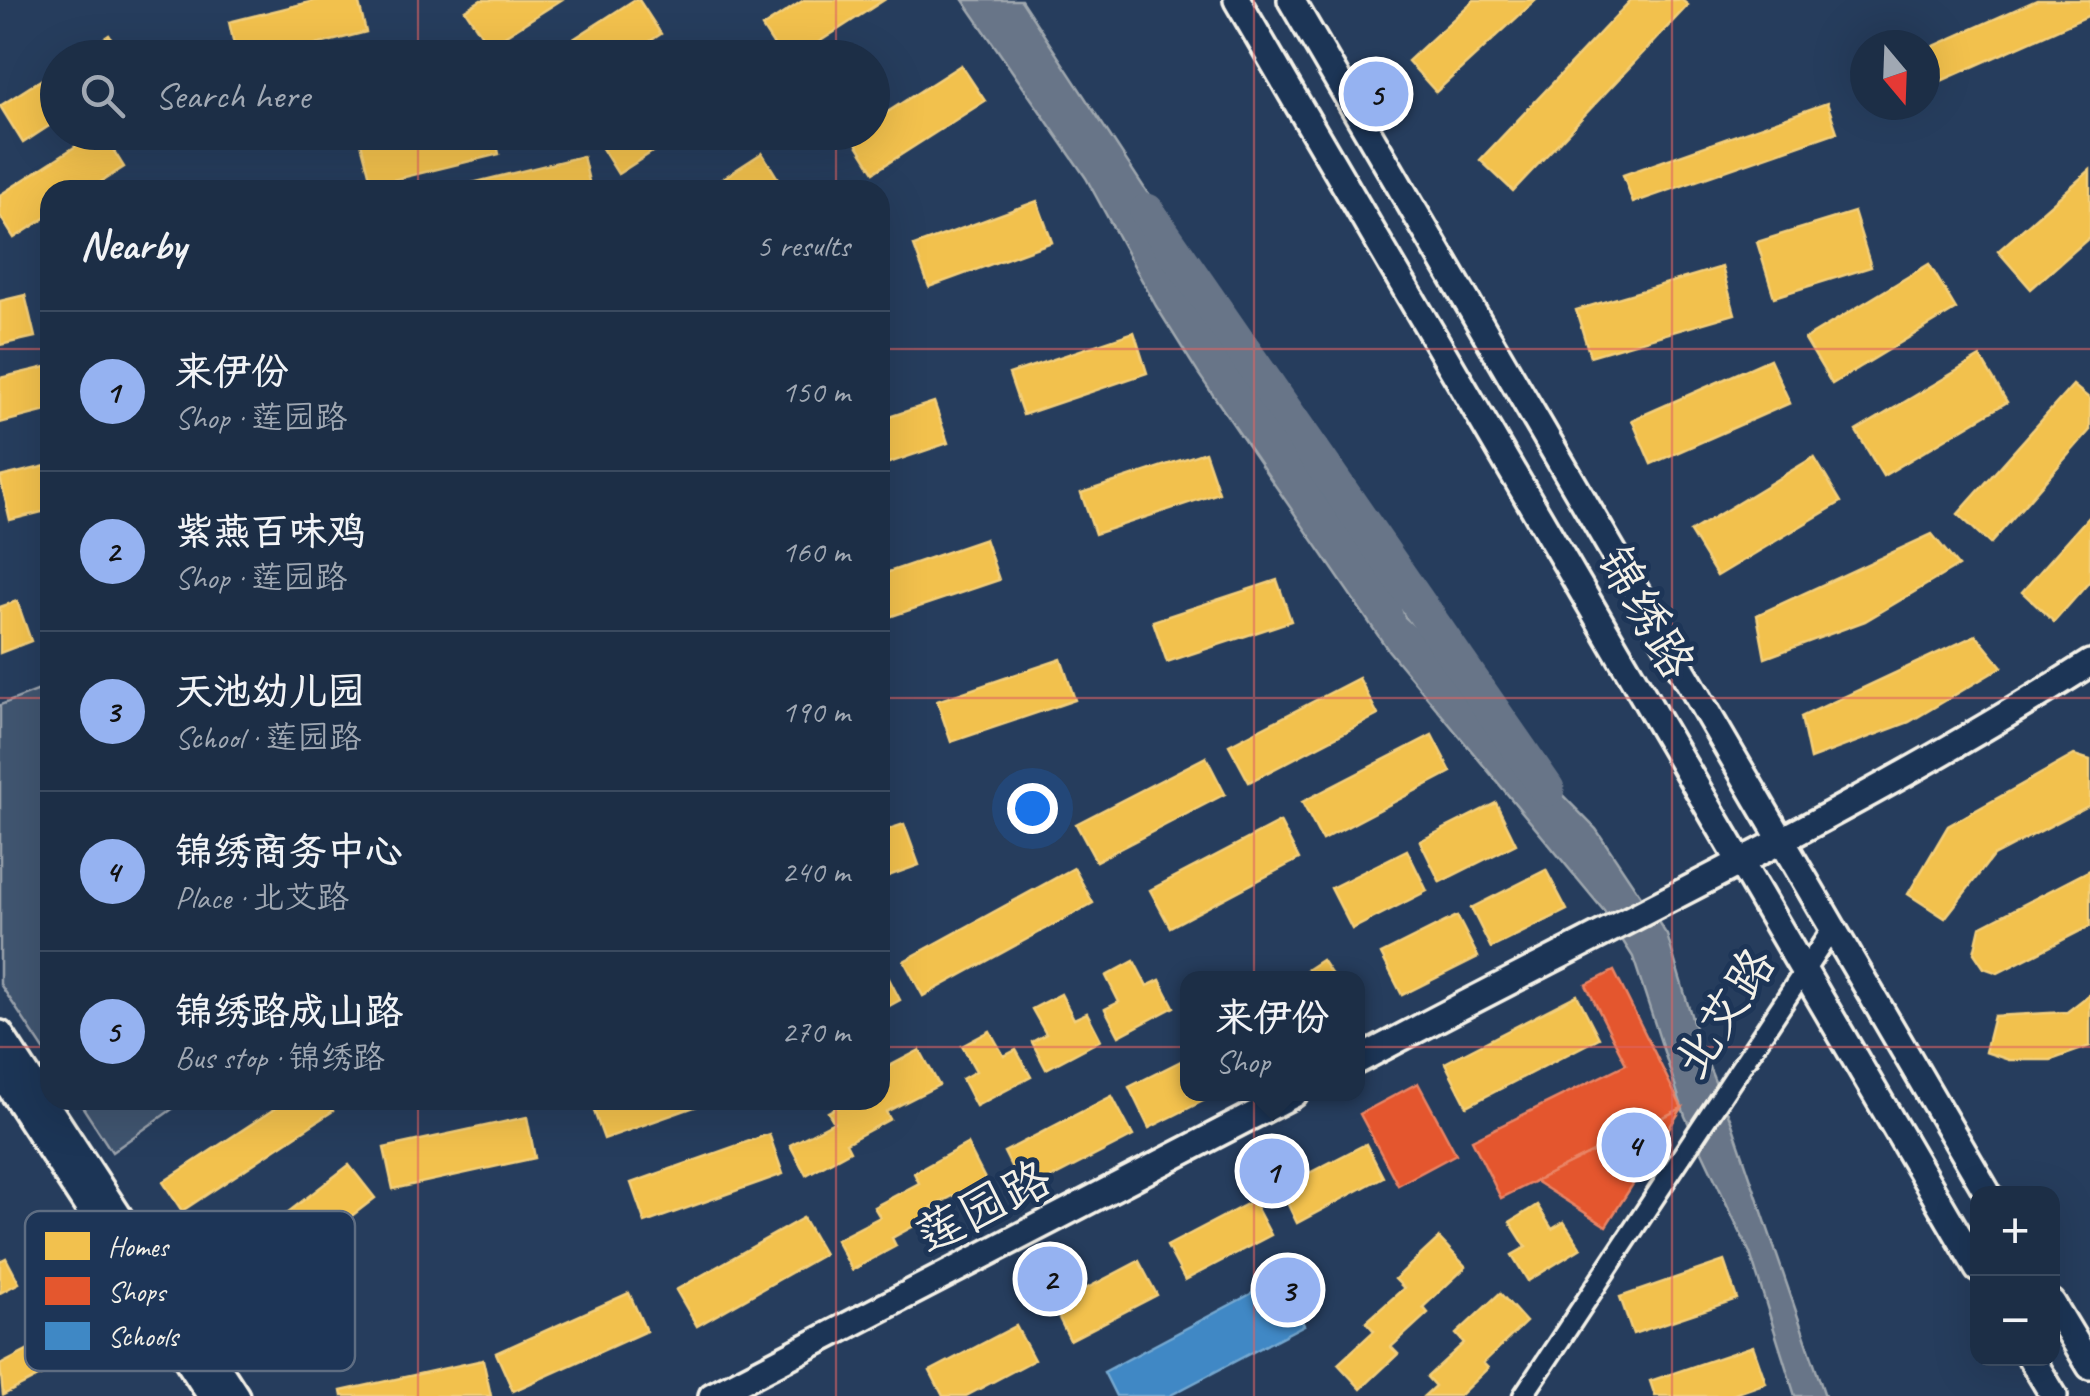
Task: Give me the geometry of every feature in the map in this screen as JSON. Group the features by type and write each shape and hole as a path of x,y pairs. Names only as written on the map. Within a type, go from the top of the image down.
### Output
{"main road":[{"name":"锦绣路","path":"1236,0 1744,862 1970,1255"},
{"name":"锦绣路","path":"1291,0 1983,1186"},
{"path":"1365,1057 1654,904 1782,842 2090,663"},
{"path":"0,1034 40,1095"},
{"path":"0,1072 91,1211"},
{"name":"莲园路","path":"712,1396 1281,1101"},
{"path":"50,1110 115,1211"},
{"path":"2060,1314 2087,1353"},
{"path":"2036,1366 2054,1396"},
{"path":"195,1371 211,1396"},
{"path":"220,1371 236,1396"}],"street":[{"name":"北艾路","path":"1523,1396 1832,929"}],"shaded area":[{"path":"963,0 1021,0 1149,195 1161,230 1386,557 1405,617 1467,674 1524,756 1596,829 1667,935 1700,1045 1731,1121 1825,1396 1795,1396 1750,1253 1685,1116 1633,957 1604,911 1388,650 1198,373 1156,306 1086,178"},
{"path":"40,690 40,1044 0,984 0,705"},
{"path":"85,1110 171,1110 112,1152"}],"building: Homes":[{"path":"318,0 358,0 366,32 335,40 233,40 229,22"},
{"path":"481,0 561,0 498,40 485,40 465,10"},
{"path":"634,0 639,0 661,34 652,40 572,40"},
{"path":"804,0 884,0 822,40 770,40 762,27"},
{"path":"1474,0 1536,0 1436,92 1408,61"},
{"path":"1631,0 1682,0 1688,5 1513,191 1480,160"},
{"path":"2037,0 2090,0 2090,15 1940,81 1940,43"},
{"path":"961,65 985,101 874,172 860,150 890,150 890,110"},
{"path":"40,80 40,132 23,143 0,106"},
{"path":"1827,103 1837,132 1633,203 1623,175"},
{"path":"70,150 113,150 124,167 104,180 40,180 40,221 14,238 0,216 0,195"},
{"path":"363,150 498,150 499,154 392,180 371,180"},
{"path":"603,150 655,150 618,174"},
{"path":"762,153 779,180 720,180"},
{"path":"583,156 589,180 485,180"},
{"path":"2090,170 2090,237 2031,289 1998,251"},
{"path":"1037,201 1052,242 929,287 914,246"},
{"path":"1854,212 1871,267 1774,297 1757,242"},
{"path":"1929,264 1956,309 1832,384 1805,339"},
{"path":"1722,267 1735,314 1590,356 1576,310"},
{"path":"25,295 35,337 0,345 0,301"},
{"path":"1134,332 1147,373 1023,415 1009,374"},
{"path":"1980,357 2007,402 1883,476 1856,431"},
{"path":"1770,359 1790,403 1651,464 1632,420"},
{"path":"40,368 40,413 0,423 0,378"},
{"path":"2073,385 2090,399 2090,430 1990,544 1958,514"},
{"path":"934,402 948,443 890,463 890,417"},
{"path":"1205,452 1219,493 1095,534 1081,493"},
{"path":"1814,457 1841,502 1717,576 1690,532"},
{"path":"40,467 40,512 10,520 0,477"},
{"path":"2090,515 2090,581 2054,622 2022,592"},
{"path":"1932,534 1958,566 1865,621 1765,658 1757,615"},
{"path":"985,539 999,580 890,617 890,572"},
{"path":"1277,580 1291,621 1167,662 1153,621"},
{"path":"17,601 31,641 0,653 0,607"},
{"path":"1976,635 2002,667 1909,722 1810,759 1801,717"},
{"path":"1061,659 1075,700 951,742 937,701"},
{"path":"1359,678 1378,715 1249,782 1229,745"},
{"path":"1432,735 1451,772 1322,840 1302,802"},
{"path":"2074,755 2090,760 2090,805 1993,856 1945,918 1908,894 1948,826"},
{"path":"1206,757 1225,794 1096,861 1076,824"},
{"path":"1496,803 1516,844 1440,882 1420,841"},
{"path":"1280,822 1299,859 1170,927 1150,890"},
{"path":"904,824 919,865 890,875 890,829"},
{"path":"1407,850 1427,891 1352,929 1331,888"},
{"path":"1074,868 1093,903 923,996 904,961"},
{"path":"1546,870 1567,910 1491,948 1471,908"},
{"path":"2090,870 2090,926 1998,973 1984,968 1974,953 1980,927"},
{"path":"1457,916 1478,957 1402,995 1381,954"},
{"path":"1322,960 1329,971 1305,971"},
{"path":"1134,961 1147,986 1160,980 1174,1007 1119,1036 1105,1009 1119,1002 1106,976"},
{"path":"890,981 900,1000 890,1006"},
{"path":"1061,994 1074,1019 1087,1013 1101,1040 1046,1069 1032,1042 1046,1034 1032,1009"},
{"path":"2090,994 2090,1046 2051,1060 2009,1060 1985,1052 1994,1016 2067,1012"},
{"path":"1577,995 1599,1038 1467,1106 1445,1063"},
{"path":"990,1031 1004,1056 1016,1050 1031,1077 976,1106 962,1079 976,1071 962,1046"},
{"path":"920,1050 939,1085 890,1110 890,1066"},
{"path":"1180,1062 1180,1101 1203,1101 1149,1128 1129,1087"},
{"path":"1112,1096 1133,1136 1024,1192 1004,1152"},
{"path":"273,1110 333,1111 182,1211 163,1182"},
{"path":"594,1110 686,1110 604,1139"},
{"path":"890,1110 886,1112 890,1119 846,1143 850,1151 806,1175 790,1145 834,1122 828,1112"},
{"path":"527,1117 535,1158 393,1189 384,1148"},
{"path":"769,1134 783,1174 645,1223 631,1183"},
{"path":"967,1144 985,1179 932,1207 936,1214 892,1238 896,1246 852,1270 836,1240 880,1217 874,1207 919,1183 914,1173"},
{"path":"1366,1144 1383,1177 1297,1223 1280,1188"},
{"path":"349,1165 375,1198 355,1213 290,1211"},
{"path":"1253,1201 1271,1235 1185,1280 1167,1246"},
{"path":"1537,1205 1552,1229 1564,1222 1581,1248 1528,1281 1512,1255 1526,1247 1510,1222"},
{"path":"803,1218 824,1254 697,1326 676,1290"},
{"path":"1439,1238 1466,1267 1423,1307 1428,1313 1391,1347 1398,1354 1361,1389 1338,1364 1374,1331 1366,1322 1404,1288 1395,1279"},
{"path":"6,1258 19,1283 0,1293 0,1261"},
{"path":"1139,1261 1157,1295 1070,1340 1053,1306"},
{"path":"1724,1261 1737,1299 1633,1334 1620,1297"},
{"path":"629,1293 646,1331 513,1391 496,1353"},
{"path":"1500,1293 1526,1322 1483,1363 1488,1368 1459,1396 1424,1396 1435,1386 1427,1377 1464,1343 1456,1334"},
{"path":"1016,1326 1034,1360 966,1396 943,1396 930,1371"},
{"path":"1753,1346 1766,1383 1729,1396 1655,1396 1650,1381"},
{"path":"25,1352 25,1371 50,1371 3,1395 0,1365"},
{"path":"483,1360 491,1396 342,1396 341,1391"}],"building: Shops":[{"path":"1614,971 1682,1108 1501,1198 1472,1140 1626,1064 1586,985"},
{"path":"1418,1083 1456,1154 1398,1185 1360,1114"},
{"path":"1682,1108 1606,1226 1535,1181"}],"building: Schools":[{"path":"1279,1279 1304,1325 1169,1396 1116,1396 1104,1372"}],"waterway":[{"path":"1147,211 1547,789"}],"place":[{"name":"锦绣路成山路","path":"1376,94"},
{"name":"锦绣商务中心","path":"1634,1145"},
{"name":"来伊份","path":"1272,1171"},
{"name":"紫燕百味鸡","path":"1050,1279"},
{"name":"天池幼儿园","path":"1288,1290"}]}
